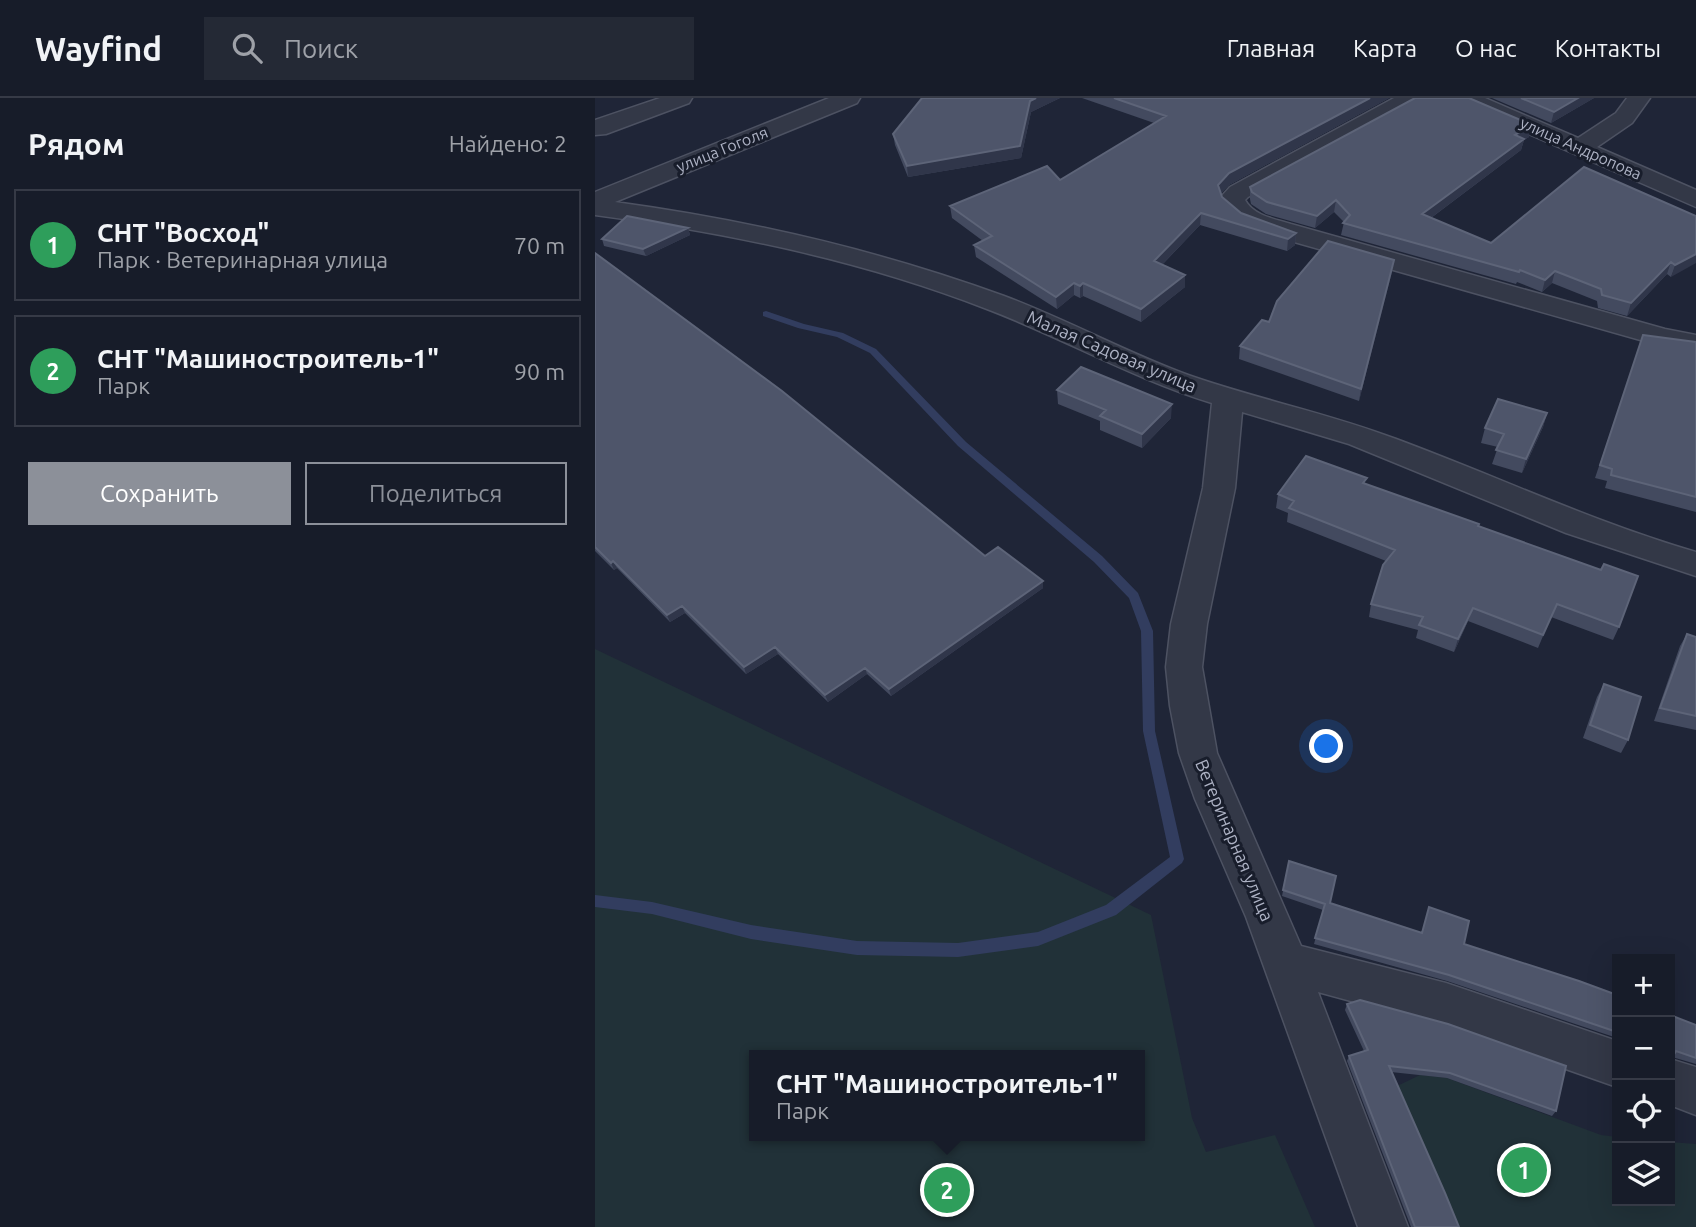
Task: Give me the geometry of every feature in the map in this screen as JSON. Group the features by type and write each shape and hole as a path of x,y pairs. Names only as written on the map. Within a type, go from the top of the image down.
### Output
{"street":[{"path":"595,127 598,130 681,98"},
{"name":"улица Гоголя","path":"595,201 849,98"},
{"path":"1411,98 1238,192 1232,199 1235,208 1245,216 1282,230 1661,337 1696,344"},
{"name":"улица Андропова","path":"1466,98 1696,199"},
{"path":"1580,148 1624,118 1639,98"},
{"name":"Малая Садовая улица","path":"595,207 731,229 907,272 997,303 1177,381 1384,445 1579,526 1645,550 1696,564"},
{"name":"Ветеринарная улица","path":"1228,397 1219,488 1189,624 1184,667 1189,706 1198,752 1215,799 1268,916 1383,1227"},
{"path":"1284,962 1446,1005 1612,1062"},
{"path":"1675,1084 1696,1091"}],"shaded area":[{"path":"595,649 1151,915 1192,1118 1206,1152 1275,1135 1315,1227 595,1227"},
{"path":"1420,1075 1447,1078 1601,1135 1612,1136 1612,1206 1675,1206 1675,1142 1696,1144 1696,1227 1454,1227 1393,1088"}],"building":[{"path":"922,98 1036,98 1030,101 1020,146 907,166 893,134"},
{"path":"1114,98 1370,98 1229,173 1218,185 1222,197 1241,213 1296,233 1288,239 1201,213 1154,261 1185,275 1141,309 1083,283 1080,286 1074,283 1056,297 974,245 992,236 950,206 1047,166 1060,180 1166,116"},
{"path":"1415,98 1469,98 1532,125 1515,135 1524,139 1422,214 1491,243 1584,167 1696,216 1696,254 1675,265 1671,262 1631,303 1602,295 1601,289 1555,271 1545,280 1520,270 1519,272 1343,223 1350,215 1336,200 1317,216 1267,202 1252,192 1250,187"},
{"path":"1521,98 1578,98 1554,112"},
{"path":"627,216 688,228 643,249 602,239"},
{"path":"1328,241 1394,260 1361,389 1240,346 1262,320 1269,322 1277,301"},
{"path":"595,253 782,391 985,556 998,547 1043,581 889,689 865,668 825,695 775,647 744,667 682,606 667,615 613,561 611,563 595,547"},
{"path":"1643,335 1696,342 1696,497 1611,475 1612,469 1600,465"},
{"path":"1081,367 1172,404 1142,434 1100,416 1106,410 1057,390"},
{"path":"1498,399 1547,413 1526,459 1496,450 1504,434 1485,428"},
{"path":"1306,456 1367,478 1363,483 1479,524 1478,526 1601,570 1604,564 1638,576 1619,627 1557,604 1543,635 1473,608 1458,639 1419,625 1423,617 1371,604 1383,565 1395,550 1289,508 1294,501 1278,494"},
{"path":"1687,634 1696,637 1696,716 1660,708"},
{"path":"1604,684 1641,697 1628,740 1590,725"},
{"path":"1289,861 1336,876 1330,903 1422,933 1429,907 1469,921 1464,944 1612,993 1612,1030 1449,975 1315,938 1325,904 1283,890"},
{"path":"1360,1000 1448,1024 1566,1066 1556,1111 1450,1073 1389,1066 1459,1227 1415,1227 1349,1056 1368,1050 1347,1004"},
{"path":"1675,1017 1696,1025 1696,1058 1676,1051"}],"waterway":[{"path":"595,901 652,908 751,932 857,948 958,950 1038,939 1111,910 1177,859 1149,731 1147,631 1134,596 1098,559 962,444 873,351 840,335 766,314"}],"place":[{"name":"СНТ \"Восход\"","path":"1524,1170"},
{"name":"СНТ \"Машиностроитель-1\"","path":"947,1190"}]}
